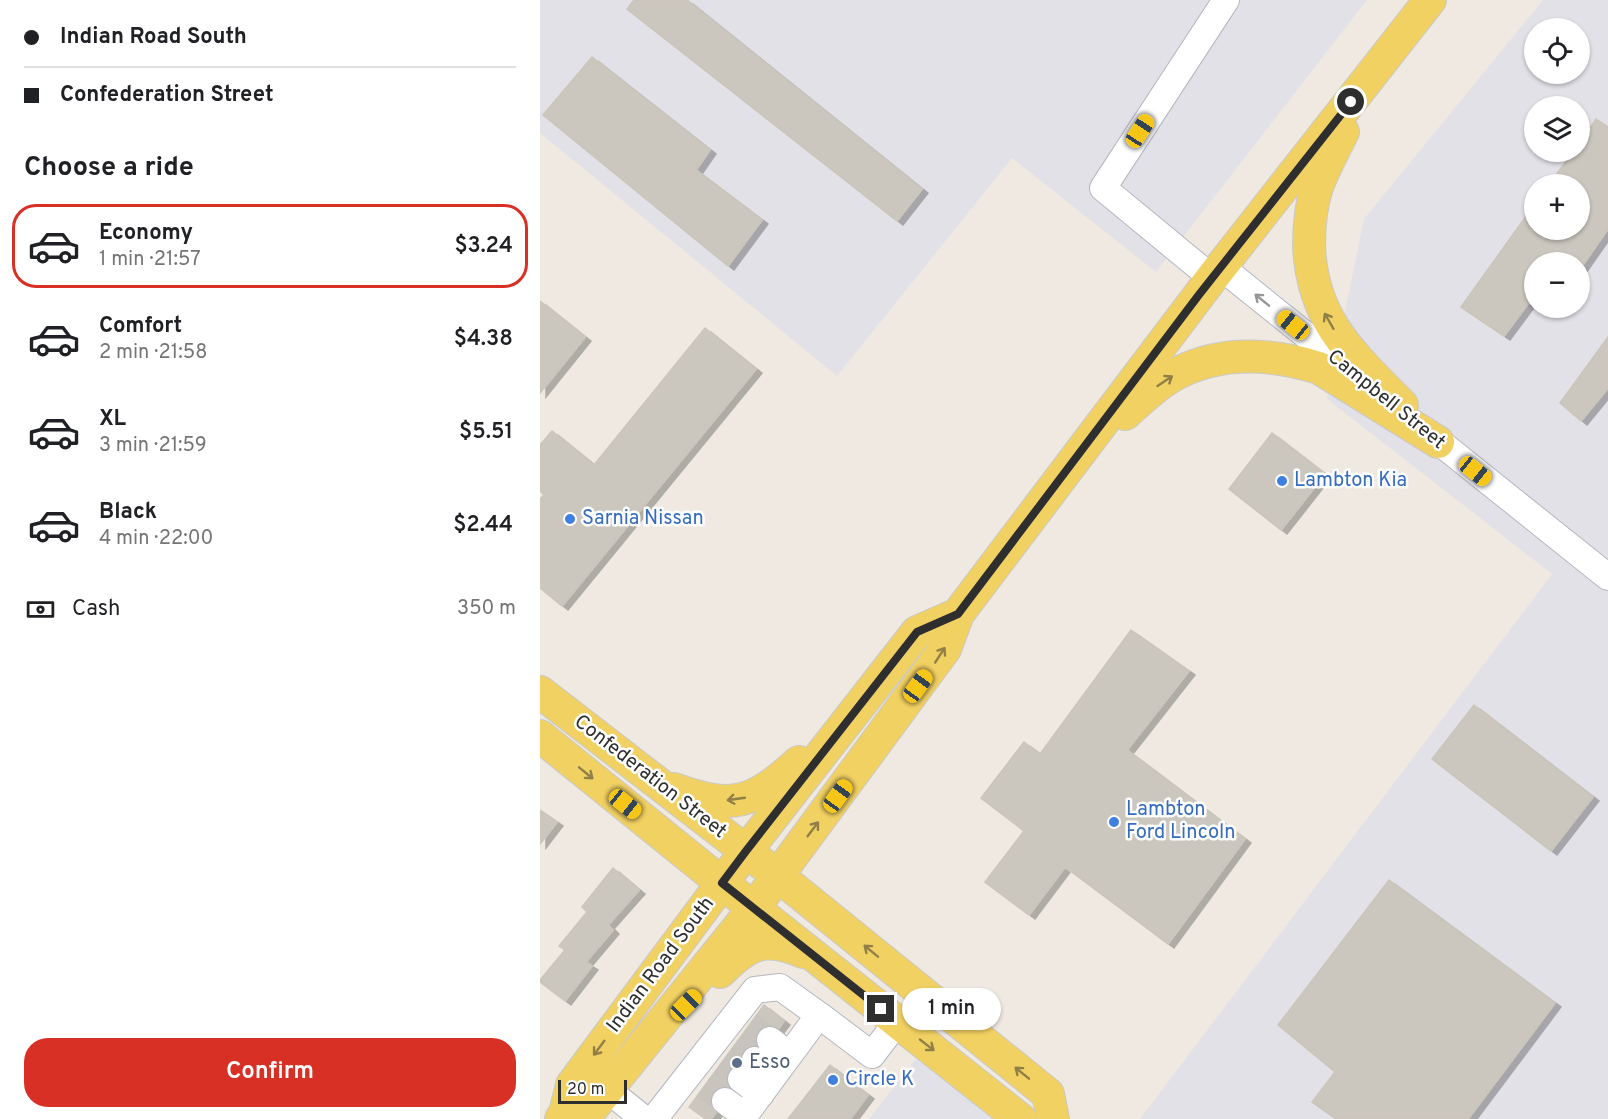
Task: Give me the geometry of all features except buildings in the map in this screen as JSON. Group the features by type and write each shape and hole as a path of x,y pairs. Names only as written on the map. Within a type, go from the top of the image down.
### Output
{"main road":[{"name":"Indian Road South","path":"564,1117 594,1106 754,908 945,649 958,614 1216,272 1430,0"},
{"path":"1365,84 1317,188 1311,216 1310,263 1323,311 1335,332 1348,349 1438,442"},
{"path":"1073,460 1158,386 1179,372 1209,361 1255,356 1297,361 1319,368 1438,442"},
{"name":"Indian Road South","path":"564,1117 572,1085 746,851 917,632 958,614"},
{"path":"656,782 694,796 720,801 734,801 762,792 802,759 876,685"},
{"name":"Confederation Street","path":"540,692 778,876 1048,1094 1053,1119"},
{"name":"Confederation Street","path":"540,736 1020,1119"},
{"path":"634,1057 746,949 763,943 778,943 815,957"}],"street":[{"name":"Campbell Street","path":"1226,0 1103,188 1438,442 1608,576"},
{"path":"654,1119 697,1080 728,1039 755,990 780,987 872,1055 897,1022"},
{"path":"737,1112 765,1067 819,1015"},
{"path":"608,1090 644,1119"}],"shaded area":[{"path":"540,0 1367,0 1156,272 1012,158 837,376 540,133"},
{"path":"1543,0 1608,0 1608,1119 1140,1119 1552,574 1327,399 1364,219 1524,23 1524,84 1590,84 1590,18 1528,18"},
{"path":"919,1055 1003,1119 869,1119"}],"tunnel":[{"path":"750,1025 770,1040"},
{"path":"735,1045 755,1060"},
{"path":"721,1064 741,1079"},
{"path":"704,1086 725,1101"}],"place":[{"name":"Lambton Kia","path":"1282,481"},
{"name":"Sarnia Nissan","path":"570,519"},
{"name":"Lambton Ford Lincoln","path":"1114,822"},
{"name":"Esso","path":"737,1063"},
{"name":"Circle K","path":"833,1080"}],"route":[{"path":"881,1009 722,883 917,632 958,614 1198,296 1351,102"}]}
